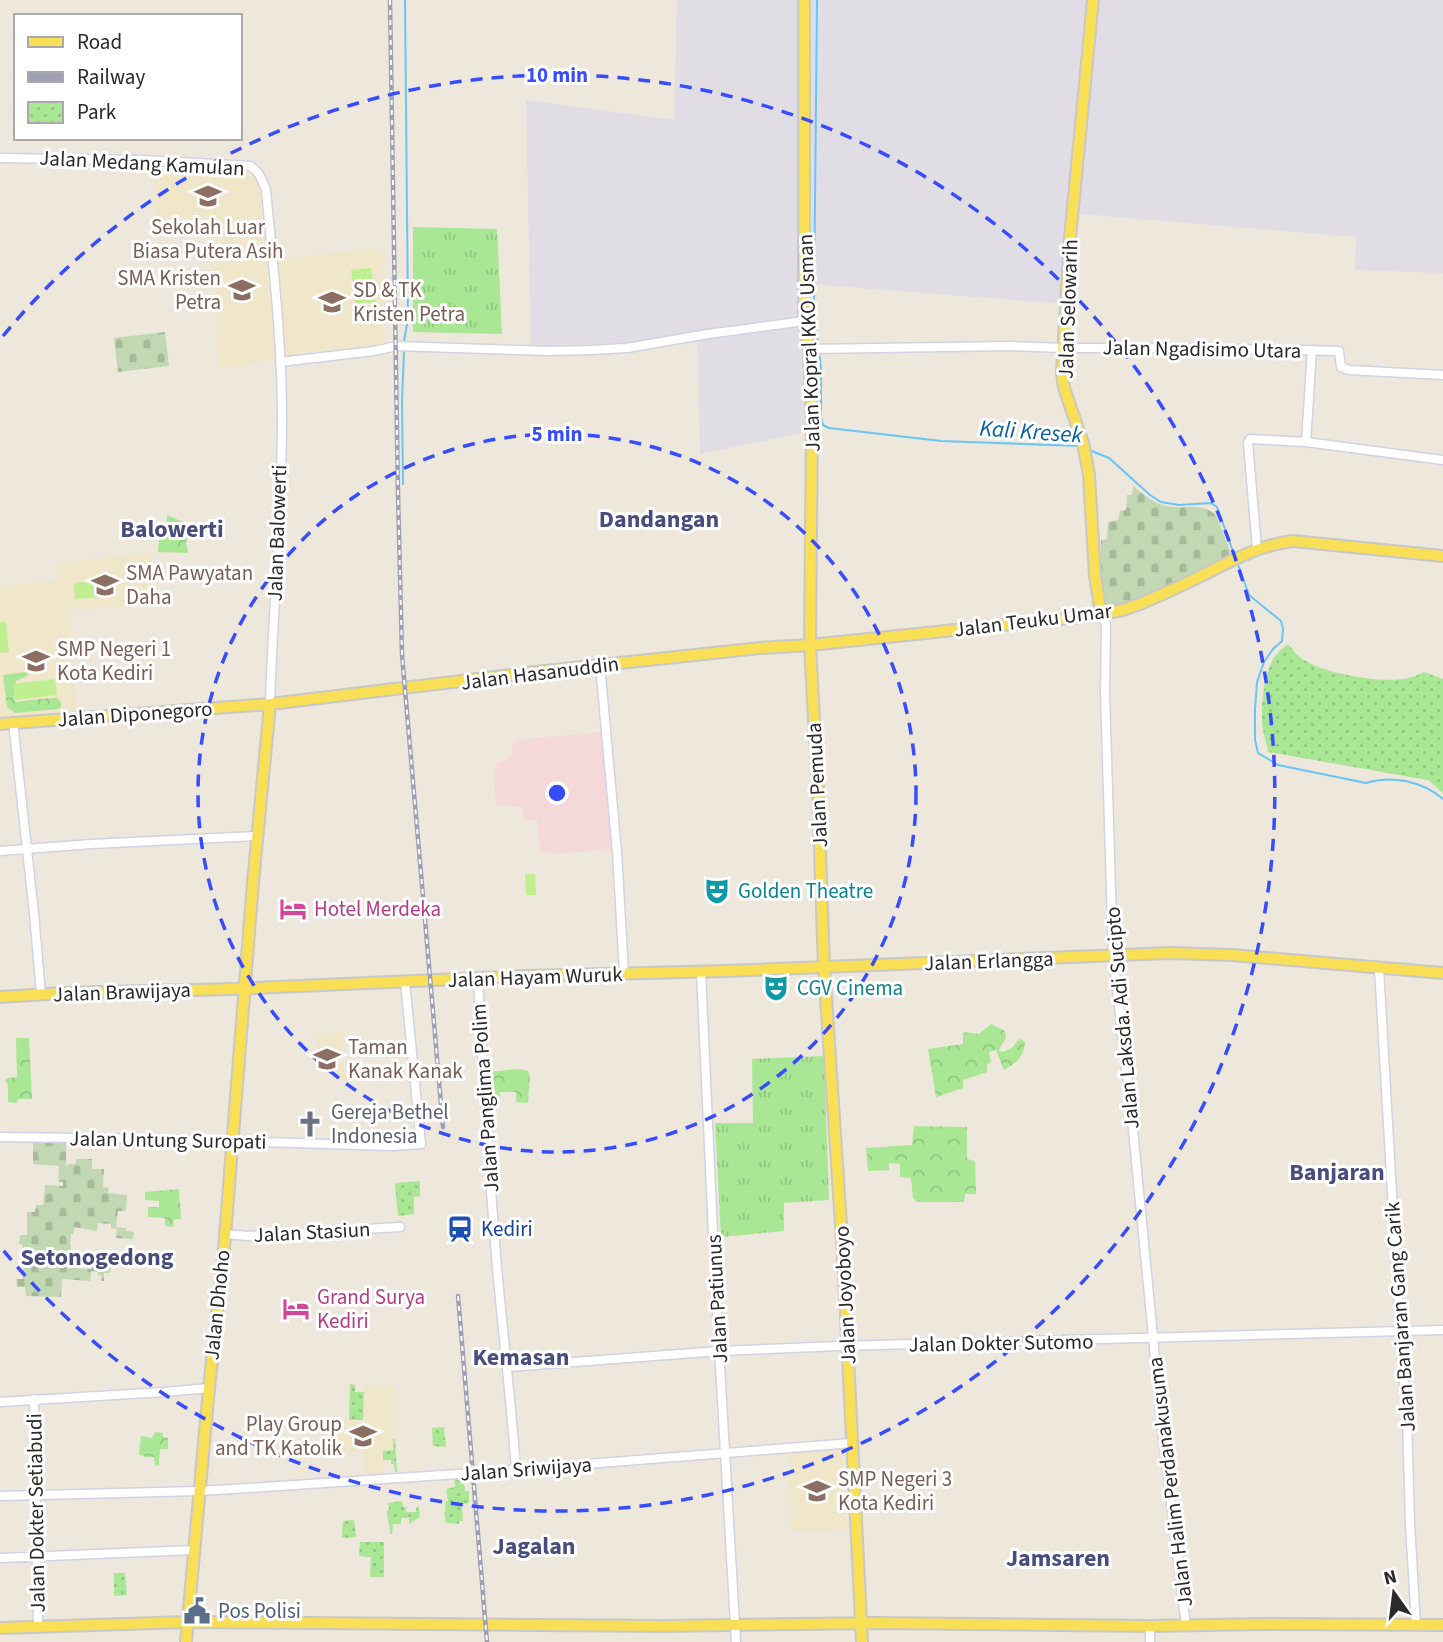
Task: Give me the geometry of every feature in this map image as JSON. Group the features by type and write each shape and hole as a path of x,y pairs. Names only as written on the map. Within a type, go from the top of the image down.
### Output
{"main road":[{"name":"Jalan Kopral KKO Usman","path":"804,0 804,321 814,348 810,645"},
{"name":"Jalan Selowarih","path":"1093,0 1071,227 1062,372 1064,388 1083,443 1091,491 1095,576 1101,614"},
{"name":"Jalan Teuku Umar","path":"810,645 1101,614 1140,604 1271,544 1293,541 1443,556"},
{"name":"Jalan Hasanuddin","path":"270,704 600,665 810,645"},
{"name":"Jalan Pemuda","path":"810,645 824,967"},
{"name":"Jalan Diponegoro","path":"0,724 270,704"},
{"name":"Jalan Dhoho","path":"186,1642 225,1234 270,704"},
{"name":"Jalan Erlangga","path":"824,967 1201,954 1443,973"},
{"name":"Jalan Hayam Wuruk","path":"245,988 824,967"},
{"name":"Jalan Joyoboyo","path":"824,967 848,1346 862,1642"},
{"name":"Jalan Brawijaya","path":"0,997 245,988"},
{"path":"0,1628 188,1622 478,1625 1443,1625"}],"street":[{"name":"Jalan Medang Kamulan","path":"0,158 143,160 250,166 255,169 266,190 280,362"},
{"path":"280,362 396,346 550,351 626,348 804,321"},
{"name":"Jalan Ngadisimo Utara","path":"814,348 1012,346 1339,351 1341,367 1349,370 1443,375"},
{"path":"1306,443 1312,350"},
{"name":"Jalan Balowerti","path":"270,704 282,422 280,362"},
{"path":"1256,549 1248,443 1250,439 1443,460"},
{"name":"Jalan Laksda. Adi Sucipto","path":"1101,614 1106,625 1105,694 1112,955 1154,1339"},
{"path":"600,665 617,852 624,973"},
{"path":"13,722 41,994"},
{"path":"0,851 257,836"},
{"name":"Jalan Banjaran Gang Carik","path":"1379,968 1407,1418 1416,1625"},
{"name":"Jalan Patiunus","path":"701,972 736,1642"},
{"name":"Jalan Panglima Polim","path":"478,978 497,1269 516,1469"},
{"name":"Jalan Untung Suropati","path":"0,1137 392,1146 421,1144 405,982"},
{"name":"Jalan Stasiun","path":"225,1234 247,1236 400,1227"},
{"name":"Jalan Dokter Sutomo","path":"508,1367 720,1351 848,1346 1443,1331"},
{"name":"Jalan Halim Perdanakusuma","path":"1154,1339 1186,1626"},
{"path":"0,1402 209,1388"},
{"name":"Jalan Dokter Setiabudi","path":"34,1399 38,1626"},
{"name":"Jalan Sriwijaya","path":"0,1496 199,1491 852,1443"},
{"path":"0,1558 194,1550"},
{"path":"1150,1626 1150,1642"}],"shaded area":[{"path":"677,0 1443,0 1443,273 1355,270 1356,237 1071,213 1065,304 796,283 798,318 806,355 811,431 700,454 696,333 625,344 531,345 526,100 674,120"},
{"name":"SMA Kristen Petra","path":"154,165 244,172 254,176 264,208 276,359 219,369 211,221 156,233"},
{"name":"SD & TK Kristen Petra","path":"382,248 383,345 285,355 278,259"},
{"name":"SMP Negeri 1 Kota Kediri","path":"154,552 153,605 69,610 77,711 0,719 0,586 57,581 55,564"},
{"path":"602,732 616,849 552,854 540,850 537,820 524,820 523,807 496,805 494,771 497,763 512,755 513,742 518,740"},
{"name":"Taman Kanak Kanak","path":"343,1032 343,1053 338,1054 337,1064 344,1064 344,1074 359,1074 359,1080 334,1079 334,1070 316,1070 318,1033"},
{"name":"Play Group and TK Katolik","path":"365,1385 394,1385 393,1450 383,1451 384,1473 366,1474 363,1450 333,1453 332,1421 363,1421"},
{"name":"SMP Negeri 3 Kota Kediri","path":"842,1448 848,1530 792,1531 788,1452"}],"green space":[{"path":"413,227 497,229 502,334 413,332"},
{"path":"371,268 376,302 355,304 351,270"},
{"path":"165,332 169,366 118,372 114,338"},
{"path":"1133,486 1162,505 1204,508 1216,515 1232,556 1125,605 1109,607 1105,604 1101,583 1101,540 1107,539 1108,522 1118,520 1120,511 1126,510 1127,495 1132,495"},
{"path":"167,515 188,523 188,553 158,552 159,539 165,538"},
{"path":"103,580 104,597 75,599 74,583"},
{"path":"0,622 6,622 9,652 0,653"},
{"path":"1288,644 1304,660 1326,670 1370,679 1397,680 1424,672 1443,679 1443,793 1428,780 1268,752 1262,722 1265,681 1276,655"},
{"path":"25,672 29,675 16,681 16,702 57,698 61,707 15,713 7,707 3,675"},
{"path":"55,679 57,695 15,700 13,684"},
{"path":"525,874 535,874 536,895 526,895"},
{"path":"991,1024 1005,1031 1006,1038 999,1051 1013,1047 1021,1039 1025,1042 1019,1059 1004,1070 996,1050 989,1052 991,1063 987,1064 987,1072 963,1080 963,1088 936,1097 928,1049 963,1044 963,1032 979,1034"},
{"path":"16,1038 29,1038 32,1099 18,1099 17,1103 8,1102 8,1085 5,1080 17,1077"},
{"path":"824,1056 829,1200 784,1203 784,1231 721,1237 715,1123 753,1123 752,1059"},
{"path":"518,1069 528,1071 530,1076 528,1103 516,1102 516,1092 500,1092 499,1104 490,1106 489,1072"},
{"path":"914,1126 967,1127 967,1159 975,1161 976,1194 965,1194 964,1202 917,1202 913,1198 911,1178 900,1177 900,1164 889,1163 889,1170 868,1171 866,1148 912,1145"},
{"path":"33,1141 66,1142 66,1166 75,1164 76,1159 92,1159 92,1169 104,1169 103,1187 109,1188 108,1193 127,1195 126,1211 118,1211 116,1227 134,1232 133,1239 116,1238 117,1229 111,1228 111,1224 98,1223 97,1231 74,1227 70,1253 76,1254 75,1268 91,1269 96,1267 97,1260 110,1262 111,1270 104,1273 104,1281 101,1281 98,1272 91,1271 90,1281 62,1279 61,1297 26,1296 25,1287 17,1287 16,1279 23,1279 23,1268 26,1268 25,1253 22,1244 19,1244 20,1235 27,1235 27,1212 35,1212 36,1205 43,1205 45,1185 63,1186 63,1182 58,1182 59,1166 33,1164"},
{"path":"420,1181 420,1196 414,1197 414,1214 398,1216 395,1183"},
{"path":"179,1189 181,1219 174,1219 173,1227 165,1226 165,1218 148,1217 148,1207 159,1207 159,1201 145,1200 145,1192"},
{"path":"350,1384 355,1385 355,1392 364,1392 363,1420 349,1420"},
{"path":"444,1427 446,1447 433,1446 432,1428"},
{"path":"155,1432 163,1433 163,1437 168,1438 168,1449 160,1449 159,1465 155,1466 154,1457 139,1455 141,1436 152,1438"},
{"path":"393,1439 397,1472 391,1460 383,1460 383,1451 393,1450"},
{"path":"460,1475 461,1484 464,1484 465,1491 469,1491 469,1503 462,1504 463,1521 459,1521 459,1524 446,1523 446,1489 455,1487 454,1476"},
{"path":"402,1501 406,1512 416,1512 419,1507 420,1517 409,1524 409,1518 401,1518 401,1524 393,1524 390,1534 388,1503"},
{"path":"354,1520 356,1537 342,1538 343,1521"},
{"path":"360,1542 384,1542 384,1577 370,1577 371,1557 359,1556"},
{"path":"114,1573 125,1573 127,1595 114,1596"}],"waterway":[{"path":"404,341 408,319 405,0"},
{"name":"Kali Kresek","path":"817,0 814,305 818,345"},
{"path":"403,484 404,351"},
{"name":"Kali Kresek","path":"819,351 821,418 823,425 829,428 941,441 1081,446"},
{"name":"Kali Kresek","path":"1089,450 1109,458 1161,502 1179,505 1211,503 1217,507 1234,554"},
{"name":"Kali Kresek","path":"1237,562 1249,595 1281,621 1283,629 1282,641 1264,662 1257,682 1255,740 1258,753 1278,765 1366,783 1406,781 1426,788 1443,799"}],"railway":[{"path":"390,0 402,655 443,1127"},
{"path":"458,1296 487,1642"}],"place":[{"name":"Sekolah Luar Biasa Putera Asih","path":"208,196"},
{"name":"SMA Kristen Petra","path":"242,290"},
{"name":"SD & TK Kristen Petra","path":"332,302"},
{"name":"SMA Pawyatan Daha","path":"105,585"},
{"name":"SMP Negeri 1 Kota Kediri","path":"36,661"},
{"name":"Golden Theatre","path":"717,891"},
{"name":"Hotel Merdeka","path":"293,909"},
{"name":"CGV Cinema","path":"776,988"},
{"name":"Taman Kanak Kanak","path":"327,1059"},
{"name":"Gereja Bethel Indonesia","path":"310,1124"},
{"name":"Kediri","path":"460,1229"},
{"name":"Grand Surya Kediri","path":"296,1309"},
{"name":"Play Group and TK Katolik","path":"363,1436"},
{"name":"SMP Negeri 3 Kota Kediri","path":"817,1491"},
{"name":"Pos Polisi","path":"197,1611"}],"district":[{"name":"Dandangan","path":"659,519"},
{"name":"Balowerti","path":"172,529"},
{"name":"Banjaran","path":"1337,1172"},
{"name":"Setonogedong","path":"97,1257"},
{"name":"Kemasan","path":"521,1357"},
{"name":"Jagalan","path":"534,1546"},
{"name":"Jamsaren","path":"1058,1558"}]}
